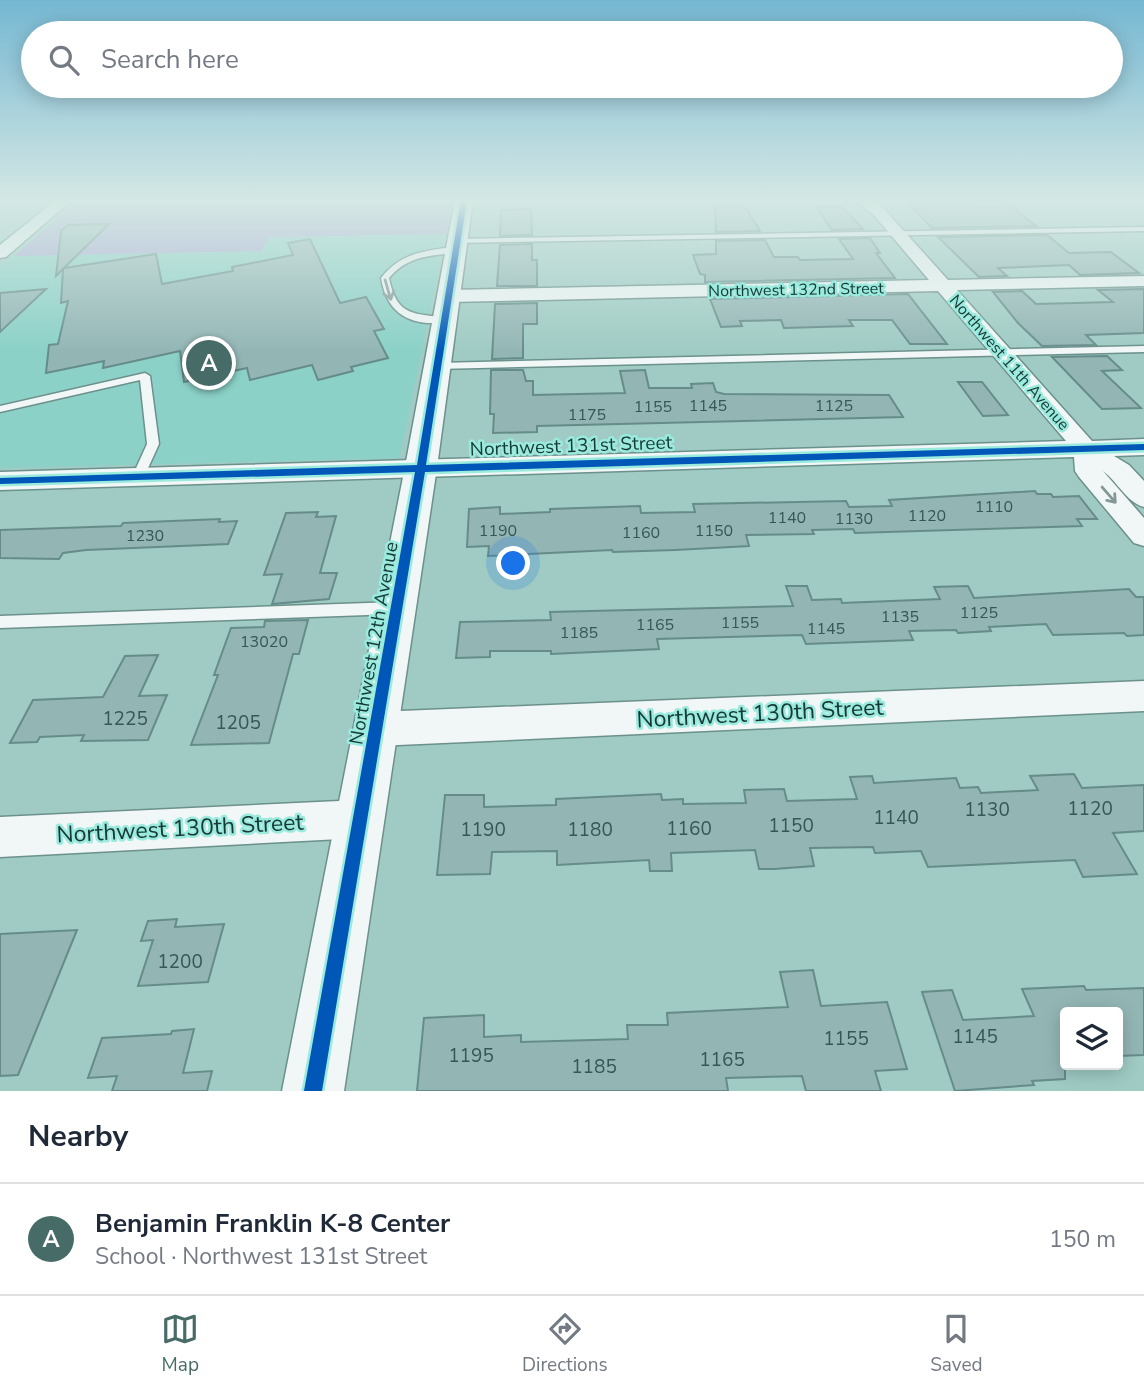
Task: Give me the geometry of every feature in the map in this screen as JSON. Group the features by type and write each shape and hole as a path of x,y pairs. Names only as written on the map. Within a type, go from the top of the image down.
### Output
{"street":[{"name":"Northwest 12th Avenue","path":"313,1091 421,467 455,251"},
{"name":"Northwest 11th Avenue","path":"912,251 1086,449 1120,471 1144,498"},
{"name":"Northwest 132nd Street","path":"447,308 944,286 1144,281"},
{"name":"Northwest 131st Street","path":"0,481 1144,447"},
{"name":"Northwest 11th Avenue","path":"1086,449 1088,471 1144,536"},
{"name":"Northwest 130th Street","path":"376,729 1144,696"},
{"name":"Northwest 130th Street","path":"0,836 359,819"}],"lane":[{"path":"435,251 409,257 392,267 385,278 386,294 404,314 413,319 447,308"},
{"path":"437,366 1144,349"},
{"path":"0,409 145,376 153,444 138,477"},
{"path":"0,622 397,608"}],"shaded area":[{"path":"20,251 261,251 261,251 14,256"},
{"path":"442,251 399,458 0,468 0,267 14,256"}],"building":[{"path":"59,251 81,251 64,268 156,254 162,284 233,271 232,267 293,255 291,251 316,251 340,303 366,297 384,329 374,331 388,358 351,367 353,371 318,380 312,365 250,380 247,368 184,382 180,351 103,368 104,361 46,373 49,345 58,344 68,301 61,303 63,269 56,276"},
{"path":"500,251 532,251 532,260 537,260 537,286 497,286"},
{"path":"716,251 771,251 774,257 798,257 800,260 853,259 847,251 879,251 880,253 876,253 895,278 705,282 705,275 700,274 693,255 716,254"},
{"path":"952,251 1111,252 1139,273 1080,275 1069,265 998,268 1007,276 979,277"},
{"path":"46,289 0,332 0,293"},
{"path":"1144,289 1144,333 1086,335 1096,345 1042,346 1018,323 993,292 1022,291 1036,304 1113,302 1098,290"},
{"path":"908,294 947,344 910,344 892,320 849,320 853,326 784,328 781,320 740,321 742,326 721,327 710,299"},
{"path":"537,303 537,324 523,324 523,358 492,359 495,304"},
{"path":"1107,356 1122,370 1102,371 1141,408 1102,409 1052,357"},
{"path":"491,370 523,370 526,381 533,381 533,395 625,393 620,371 645,370 649,388 692,388 691,384 713,383 716,392 724,394 889,395 903,417 537,426 537,432 493,433 494,414 490,414"},
{"path":"958,382 982,382 1008,415 983,416"},
{"path":"1035,491 1037,494 1051,494 1053,497 1079,496 1097,519 1077,519 1082,526 855,533 853,529 812,530 814,534 746,535 749,546 675,550 488,556 489,546 467,547 469,509 500,507 500,514 550,512 550,509 640,506 641,513 695,512 693,504 846,501 849,507 892,506 889,500"},
{"path":"318,512 316,517 336,516 320,573 337,573 329,599 272,604 282,574 264,575 286,513"},
{"path":"220,519 219,522 237,521 228,544 86,550 63,553 59,559 0,558 0,530"},
{"path":"786,586 807,586 812,600 841,599 842,603 940,599 934,587 968,586 974,598 1129,589 1136,597 1144,597 1144,635 1053,635 1046,624 989,627 991,631 958,633 956,630 909,631 913,640 806,644 802,635 657,639 659,649 551,654 551,651 490,651 490,657 456,658 460,622 551,620 550,612 793,606"},
{"path":"308,620 299,654 293,654 269,743 191,745 218,675 214,675 231,628 264,627 265,621"},
{"path":"158,655 139,696 167,695 148,740 81,741 84,735 40,737 37,742 10,743 33,700 103,697 125,656"},
{"path":"1074,774 1082,788 1144,785 1144,831 1113,833 1137,874 1083,877 1075,860 928,867 921,851 875,853 873,847 810,848 814,866 774,869 759,869 755,850 671,853 672,871 650,871 649,860 557,865 557,851 492,852 490,874 437,875 445,795 484,795 484,807 556,805 556,799 661,794 662,800 683,799 683,804 746,803 744,790 784,789 787,801 857,799 850,777 872,776 874,783 956,778 960,788 978,787 981,793 1038,790 1030,776"},
{"path":"177,919 175,927 224,924 208,982 138,986 153,940 141,941 148,921"},
{"path":"77,930 18,1075 0,1076 0,934"},
{"path":"813,970 821,1006 887,1002 907,1069 875,1071 881,1091 806,1091 802,1076 726,1078 728,1091 417,1091 424,1018 484,1015 484,1037 521,1035 521,1042 628,1039 627,1025 668,1025 667,1013 788,1007 780,972"},
{"path":"1084,986 1086,990 1144,988 1144,1055 1123,1056 1123,1007 1060,1007 1060,1070 1065,1070 1065,1079 1032,1081 1034,1085 955,1091 922,992 952,990 963,1020 1034,1016 1022,989"},
{"path":"194,1029 183,1073 212,1071 207,1091 112,1091 117,1076 88,1078 102,1038 171,1034 172,1031"}],"cycle path":[{"path":"313,1091 456,251"},
{"path":"0,481 1144,447"}],"place":[{"name":"Benjamin Franklin K-8 Center","path":"209,363"}]}
